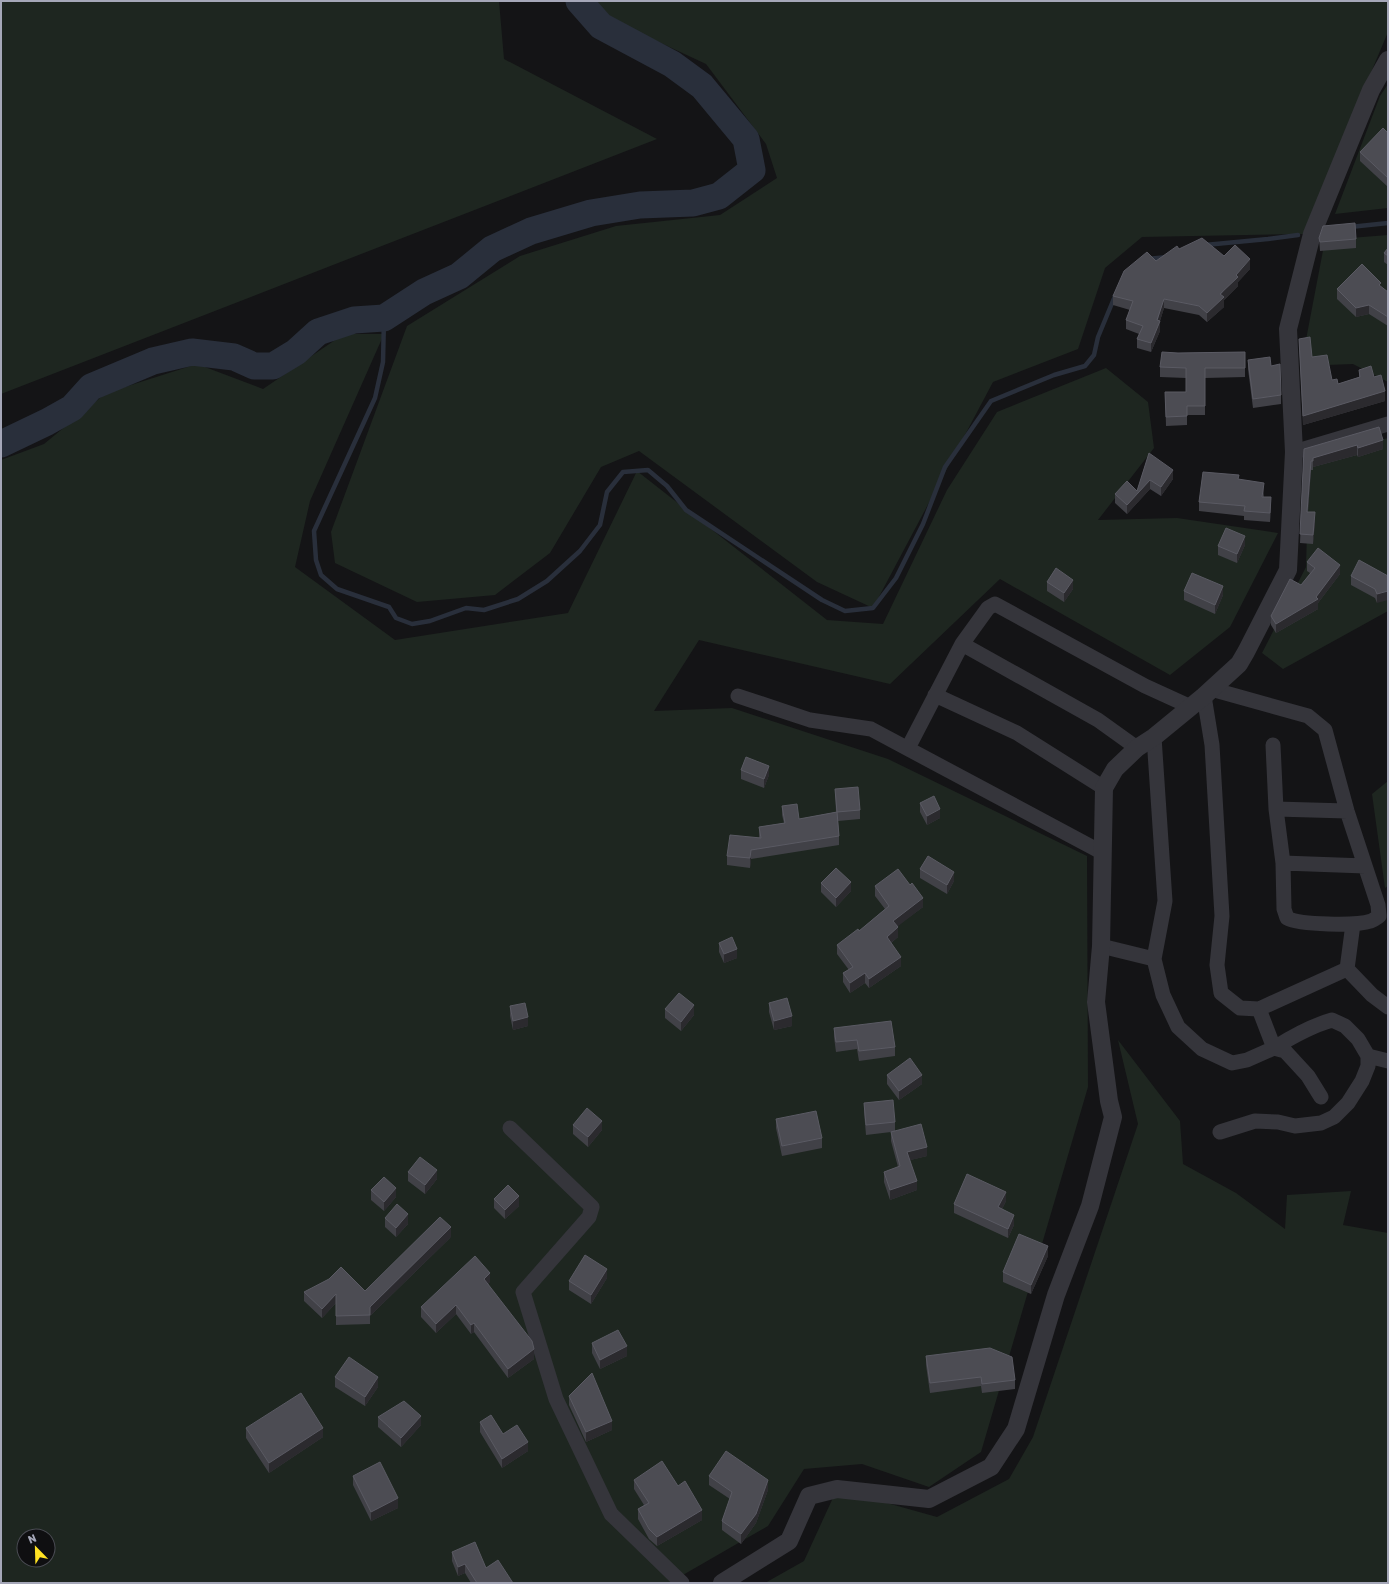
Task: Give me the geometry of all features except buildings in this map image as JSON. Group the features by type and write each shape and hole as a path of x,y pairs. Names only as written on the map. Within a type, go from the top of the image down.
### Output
{"street":[{"path":"722,1583 789,1541 809,1496 836,1489 929,1499 992,1467 1016,1429 1056,1295 1090,1206 1113,1117 1109,1101 1096,1002 1101,946 1104,788 1115,769 1137,748 1154,737 1239,664 1288,570 1294,452 1288,329 1312,234 1371,90 1388,60"},
{"path":"1294,452 1388,424"},
{"path":"908,748 962,644 988,608 995,604 1145,686 1308,716 1326,730 1347,811 1378,905 1379,916 1372,921 1353,924 1302,922 1292,921 1287,918 1284,909 1283,863 1276,809 1273,745"},
{"path":"962,644 1098,720 1137,748"},
{"path":"935,695 1017,732 1104,788"},
{"path":"738,696 810,720 871,728 1103,853"},
{"path":"1202,697 1212,745 1222,916 1217,964 1221,993 1240,1008 1259,1009 1347,969"},
{"path":"1154,737 1165,901 1154,959 1163,995 1178,1027 1202,1049 1232,1062 1247,1060 1274,1048 1294,1035 1332,1020 1345,1026 1358,1039 1368,1056 1368,1066 1362,1081 1348,1103 1334,1117 1321,1123 1295,1126 1278,1122 1255,1121 1220,1132"},
{"path":"1276,809 1347,811"},
{"path":"1283,863 1365,866"},
{"path":"1347,969 1353,924"},
{"path":"1101,946 1154,959"},
{"path":"1347,969 1372,995 1388,1007"},
{"path":"1259,1009 1274,1048"},
{"path":"1274,1048 1286,1051 1308,1076 1321,1097"},
{"path":"1368,1056 1388,1061"},
{"path":"510,1128 592,1207 589,1217 523,1292 556,1399 611,1514 682,1583"}],"shaded area":[{"path":"1,1 499,1 504,59 657,139 1,394"},
{"path":"585,1 1388,1 1388,32 1303,234 1142,237 1105,268 1078,349 993,382 873,608 817,582 639,451 601,467 550,553 495,595 417,602 335,563 331,532 407,326 520,256 616,226 720,215 777,178 766,144 706,64 586,8"},
{"path":"1388,84 1388,208 1335,214 1380,96"},
{"path":"1388,235 1388,382 1353,364 1301,366 1325,240"},
{"path":"344,334 384,334 310,501 295,567 395,640 568,613 637,471 827,620 883,624 947,490 997,412 1106,368 1148,402 1154,448 1098,520 1177,518 1278,533 1230,627 1170,675 1000,579 890,684 699,640 654,711 732,708 888,759 1087,856 1088,1087 981,1452 929,1487 862,1464 804,1469 768,1526 669,1583 1,1583 1,460 44,444 106,393 197,364 263,389"},
{"path":"1388,438 1388,611 1283,669 1262,653 1306,567 1309,460"},
{"path":"1388,781 1388,886 1385,888 1372,794"},
{"path":"1118,1040 1180,1121 1183,1164 1236,1193 1285,1229 1287,1195 1351,1191 1343,1225 1388,1233 1388,1583 765,1583 804,1561 837,1489 937,1517 1009,1479 1033,1437 1138,1124"}],"waterway":[{"path":"1,444 72,408 91,387 153,361 192,352 234,357 254,366 273,366 296,352 318,332 354,320 384,318 424,292 459,276 492,249 531,231 591,213 640,205 693,203 719,196 752,170 746,139 702,86 672,64 601,26 579,1"},
{"path":"1350,227 1388,223"},
{"path":"1205,245 1298,235"},
{"path":"1147,259 1168,257"},
{"path":"384,318 383,362 375,398 314,531 316,560 321,575 337,589 389,607 396,618 412,624 430,621 466,608 484,610 518,599 547,581 580,551 600,525 607,492 623,472 648,470 667,486 686,510 822,600 845,611 873,608 896,578 923,524 945,467 991,401 1054,375 1085,366 1094,355 1098,337 1115,296"}]}
